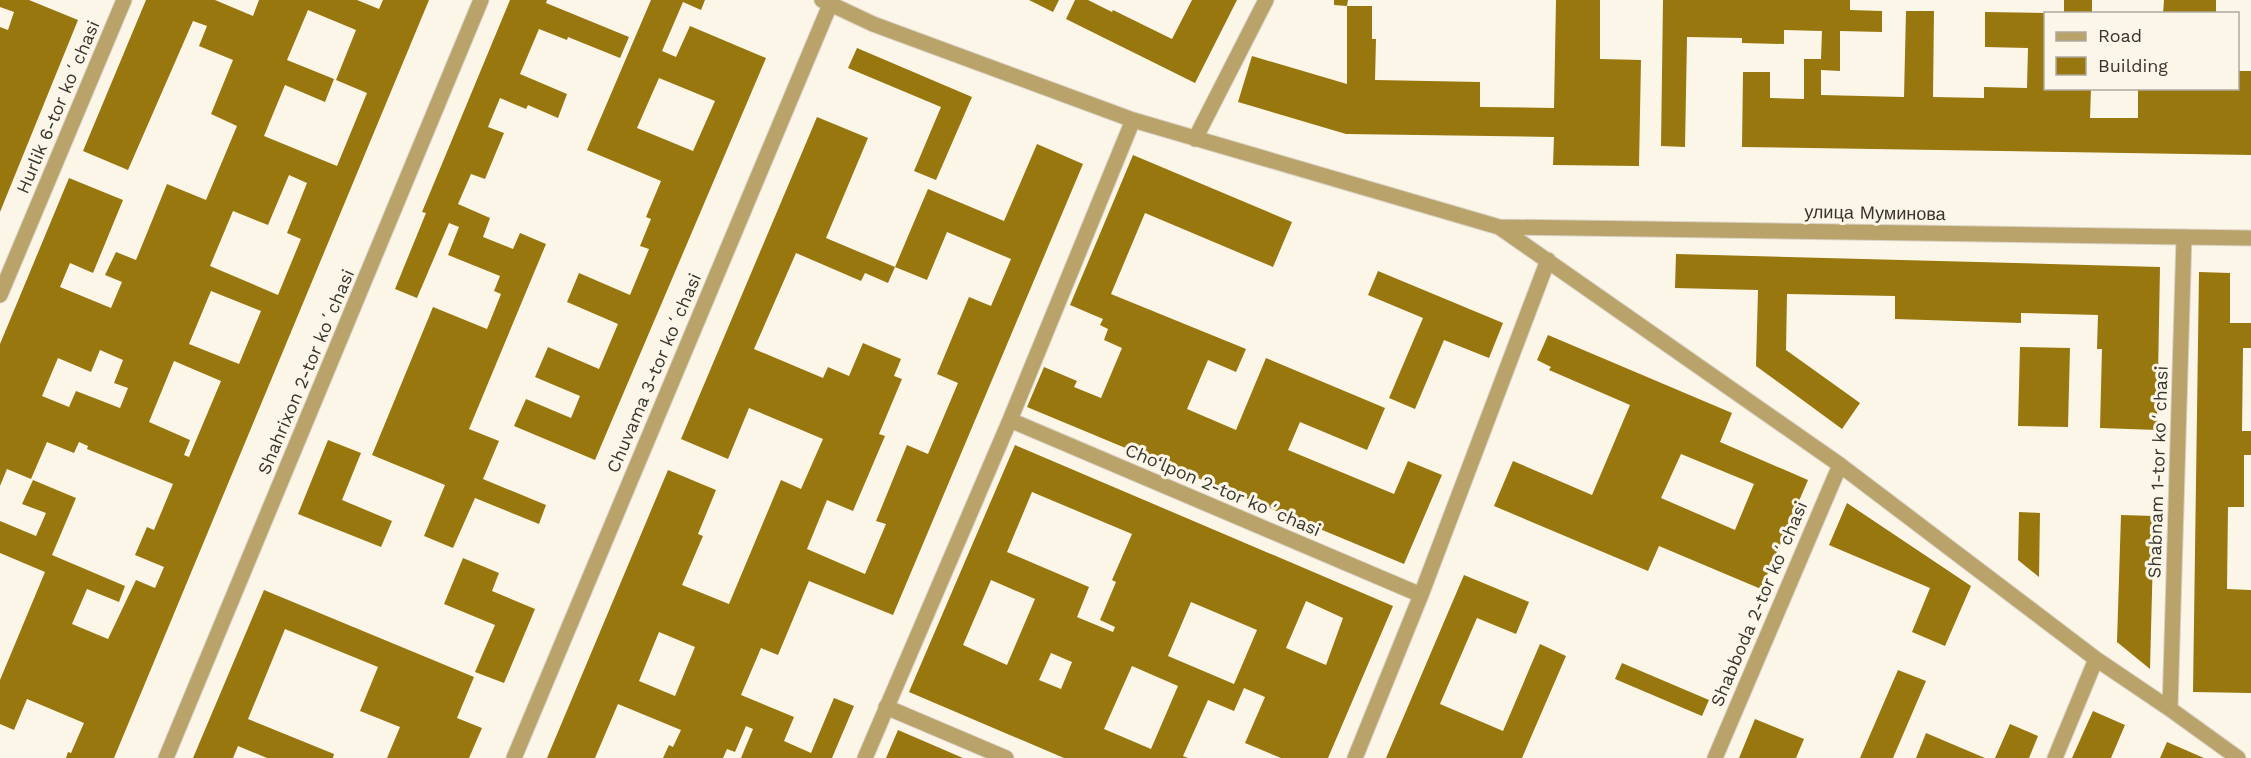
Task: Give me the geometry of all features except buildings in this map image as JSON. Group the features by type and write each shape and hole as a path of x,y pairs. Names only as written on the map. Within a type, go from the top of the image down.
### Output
{"street":[{"name":"Hurlik 6-tor koʻchasi","path":"0,295 124,0"},
{"name":"Shahrixon 2-tor koʻchasi","path":"166,758 481,0"},
{"path":"1195,139 1266,0"},
{"path":"828,1 873,24 1132,120 1499,227 1840,465 2096,659 2238,758"},
{"name":"Chuvama 3-tor koʻchasi","path":"514,758 828,1"},
{"path":"865,758 1010,420 1132,120"},
{"name":"улица Муминова","path":"1499,227 2251,238"},
{"name":"Shabnam 1-tor koʻchasi","path":"2170,709 2184,237"},
{"path":"1355,758 1421,595 1548,260"},
{"name":"Cho‘lpon 2-tor koʻchasi","path":"1010,420 1421,595"},
{"name":"Shabboda 2-tor koʻchasi","path":"1715,758 1840,465"},
{"path":"2055,758 2096,659"},
{"path":"886,707 1006,758"}]}
